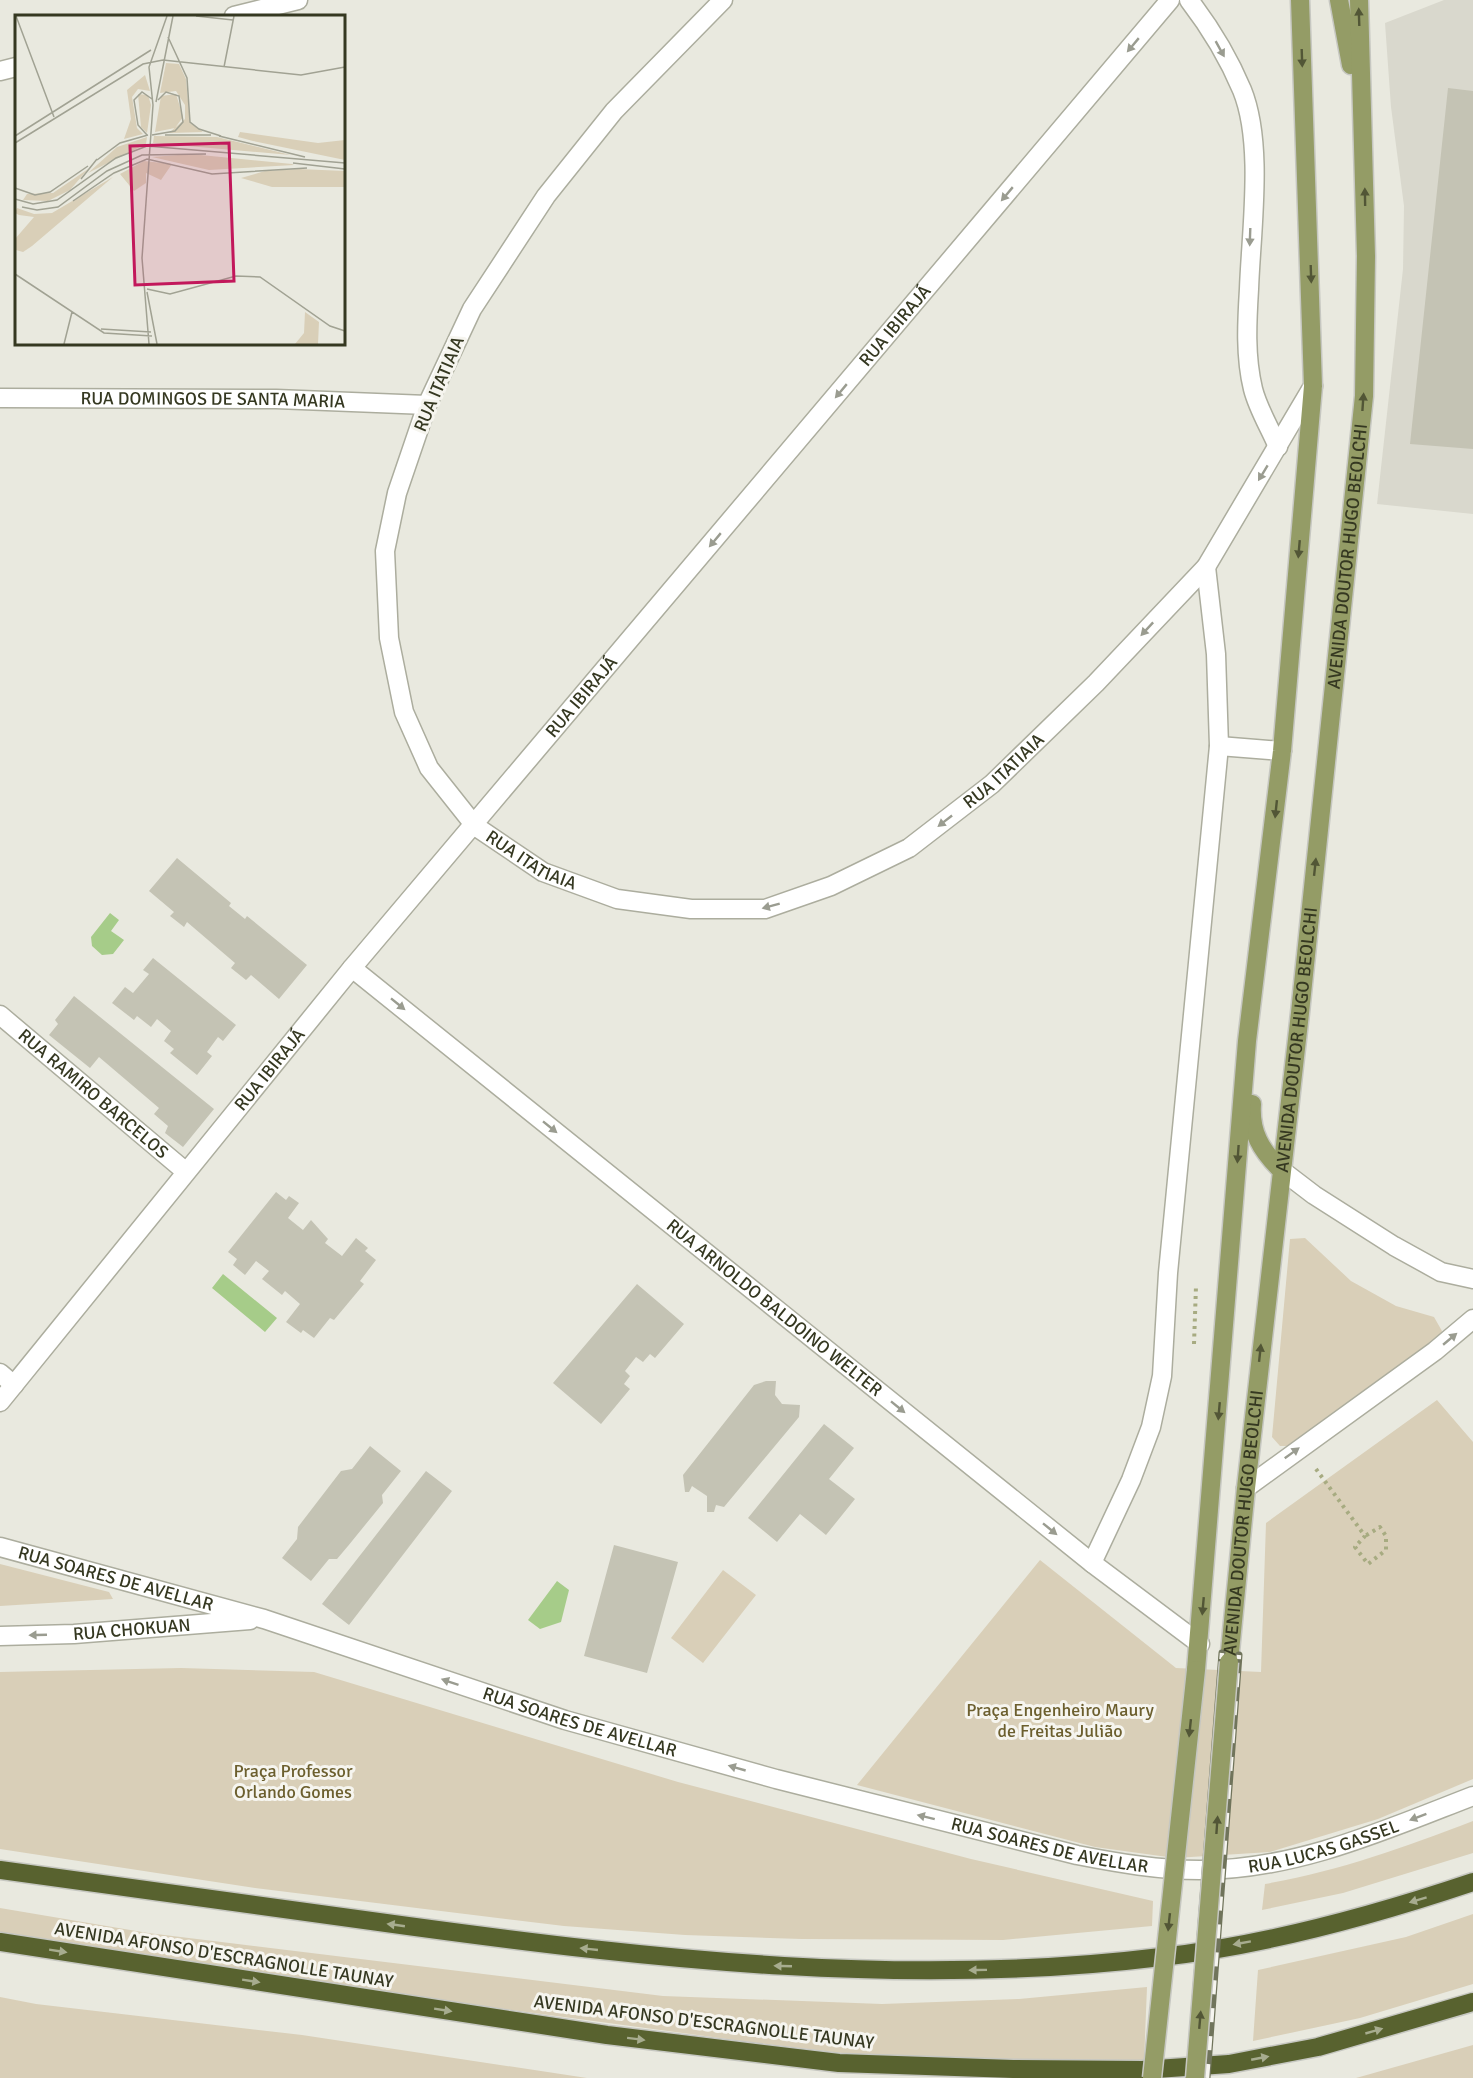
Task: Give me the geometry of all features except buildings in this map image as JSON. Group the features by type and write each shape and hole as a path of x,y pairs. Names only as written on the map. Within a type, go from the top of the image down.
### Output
{"highway":[{"path":"0,1870 512,1940 718,1964 852,1969 1036,1968 1163,1957 1300,1934 1473,1882"},
{"name":"AVENIDA AFONSO D'ESCRAGNOLLE TAUNAY","path":"0,1942 607,2035 839,2063 1013,2069 1142,2070 1228,2064 1318,2047 1473,2002"}],"main road":[{"name":"AVENIDA DOUTOR HUGO BEOLCHI","path":"1152,2078 1200,1644 1247,1041 1258,971 1282,751 1313,386 1312,290 1300,0"},
{"path":"1339,0 1364,138"},
{"name":"AVENIDA DOUTOR HUGO BEOLCHI","path":"1195,2078 1229,1662 1246,1488 1280,1169 1301,1001 1364,396 1366,256 1359,0"},
{"path":"1258,971 1260,1007 1252,1127 1268,1157 1280,1169"}],"street":[{"path":"238,15 298,0"},
{"name":"RUA ITATIAIA","path":"723,0 614,111 546,196 472,309 427,405 397,493 385,551 389,638 404,712 429,768 474,826 543,872 617,899 691,909 765,909 831,886 909,848 992,784 1096,683 1206,567 1313,386"},
{"name":"RUA IBIRAJÁ","path":"0,1402 185,1171 352,968 1170,0"},
{"path":"1189,0 1202,17 1242,91 1250,125 1254,179 1247,331 1250,373 1261,409 1278,447"},
{"path":"0,71 15,67"},
{"name":"RUA DOMINGOS DE SANTA MARIA","path":"0,398 276,399 427,405"},
{"path":"1092,1563 1131,1480 1147,1438 1162,1376 1169,1262 1219,746 1216,654 1206,567"},
{"path":"1219,746 1282,751"},
{"name":"RUA ARNOLDO BALDOINO WELTER","path":"352,968 1092,1563 1200,1644"},
{"name":"RUA RAMIRO BARCELOS","path":"0,1015 185,1171"},
{"path":"1280,1169 1314,1195 1394,1246 1441,1272 1473,1279"},
{"path":"1246,1488 1435,1351 1473,1319"},
{"path":"0,1373 14,1385"},
{"name":"RUA SOARES DE AVELLAR","path":"0,1547 264,1619 566,1720 776,1779 1077,1855 1168,1869"},
{"name":"RUA CHOKUAN","path":"0,1636 74,1634 264,1619"},
{"name":"RUA LUCAS GASSEL","path":"1168,1869 1237,1868 1291,1860 1368,1837 1473,1796"}],"path":[{"path":"1300,1447 1365,1536"},
{"path":"1380,1527 1386,1536 1386,1550 1368,1564 1355,1547 1365,1536 1380,1527"}],"shaded area":[{"path":"1444,0 1473,0 1473,514 1377,504 1403,269 1404,206 1391,107 1385,23"},
{"path":"110,913 119,920 111,931 124,940 113,954 102,955 92,946 91,937"},
{"path":"223,1274 277,1318 265,1332 212,1288"},
{"path":"557,1581 569,1590 561,1622 540,1629 528,1620"}],"green space":[{"path":"1305,1238 1351,1281 1396,1306 1434,1317 1442,1331 1437,1345 1295,1446 1280,1446 1272,1437 1290,1239"},
{"name":"Praça Engenheiro Maury de Freitas Julião","path":"1437,1400 1473,1442 1473,1779 1378,1819 1270,1852 1175,1858 1095,1847 857,1785 1040,1560 1176,1668 1261,1672 1266,1523"},
{"path":"0,1564 109,1592 113,1599 0,1606"},
{"path":"723,1570 756,1595 703,1663 671,1638"},
{"name":"Praça Professor Orlando Gomes","path":"181,1668 314,1672 678,1782 971,1859 1153,1901 1152,1926 1003,1940 802,1939 685,1935 564,1926 255,1888 0,1849 0,1672"},
{"path":"1473,1821 1473,1853 1343,1893 1262,1910 1265,1884 1370,1858"},
{"path":"0,1908 148,1933 663,1996 882,2004 1019,1999 1147,1987 1144,2062 998,2063 884,2058 742,2041 253,1975 0,1932"},
{"path":"1473,1914 1473,1984 1360,2018 1253,2041 1258,1970 1406,1937"},
{"path":"0,1997 36,2004 302,2035 587,2078 0,2078"},
{"path":"1473,2045 1473,2078 1356,2078"}],"railway":[{"path":"1189,2078 1222,1653"},
{"path":"1207,2078 1239,1655"}]}
